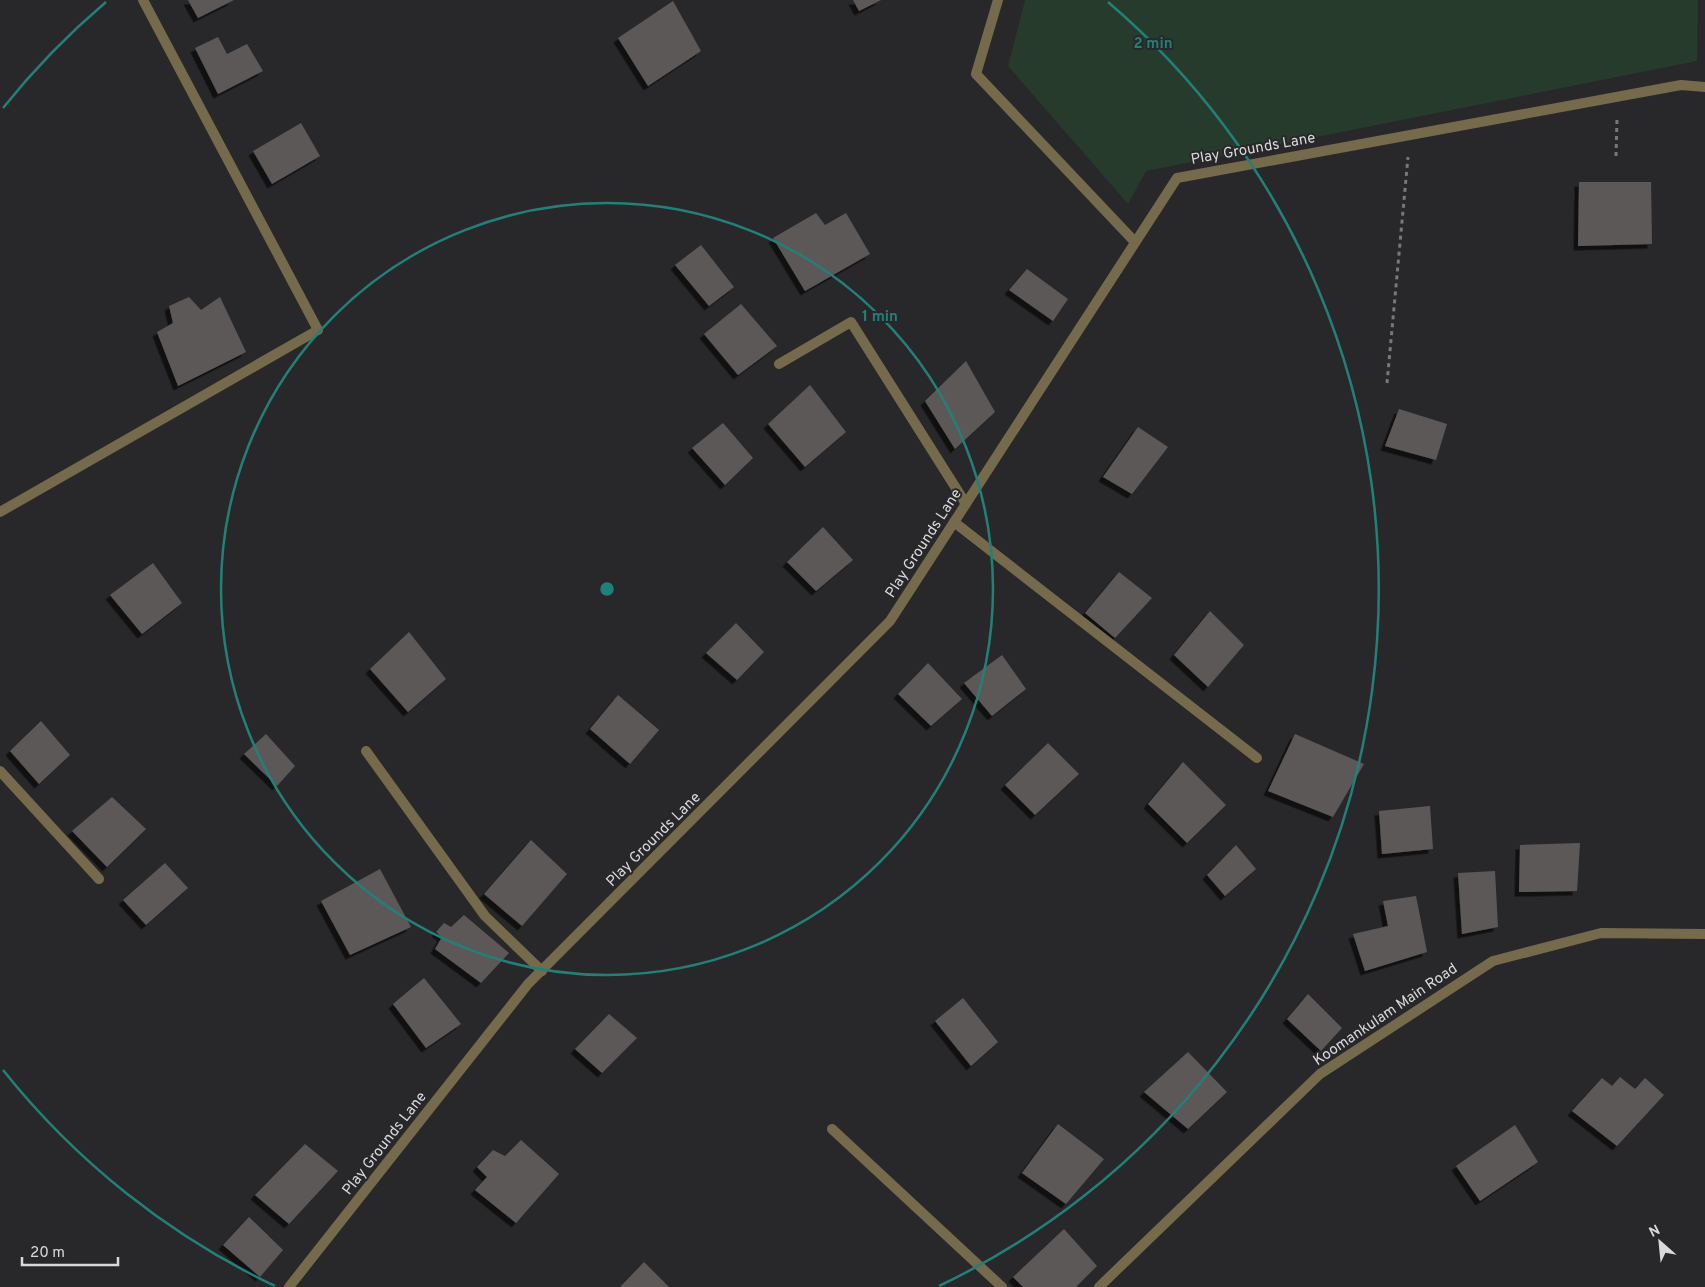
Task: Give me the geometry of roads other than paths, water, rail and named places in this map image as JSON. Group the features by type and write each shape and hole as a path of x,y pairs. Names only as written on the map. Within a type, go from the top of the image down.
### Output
{"street":[{"path":"0,512 318,330 142,0"},
{"path":"998,0 976,74 1135,242"},
{"name":"Play Grounds Lane","path":"289,1287 528,984 890,622 1177,178 1681,85 1705,87"},
{"path":"779,364 850,322 966,504"},
{"path":"954,522 1257,758"},
{"path":"366,751 485,916 542,971"},
{"path":"0,771 99,879"},
{"name":"Koomankulam Main Road","path":"1099,1287 1320,1074 1493,960 1600,933 1705,934"},
{"path":"832,1130 1002,1287"}]}
